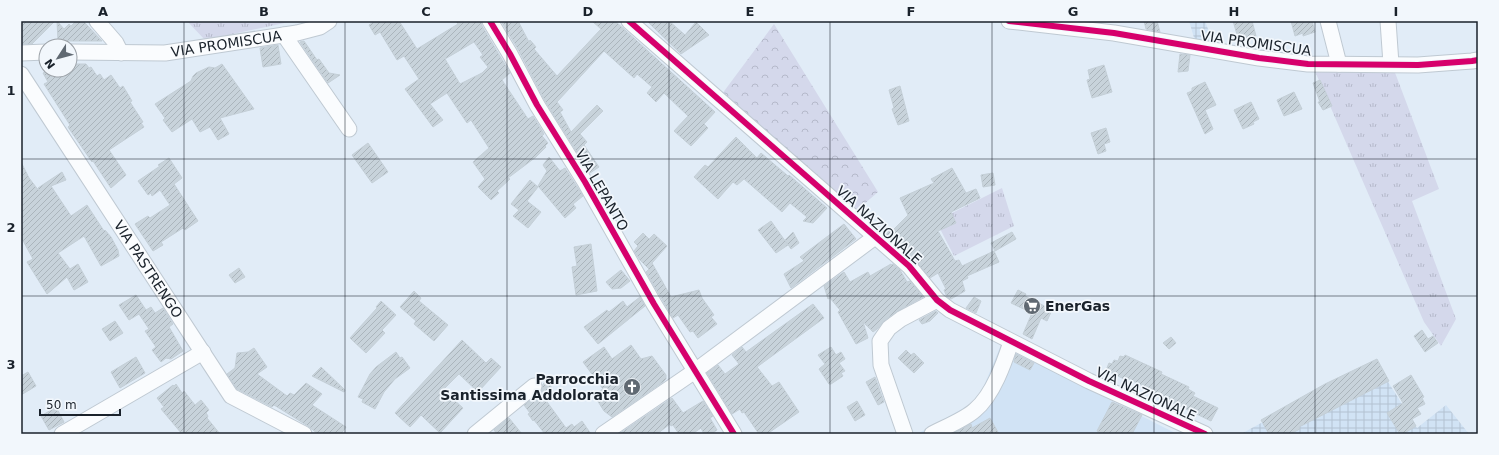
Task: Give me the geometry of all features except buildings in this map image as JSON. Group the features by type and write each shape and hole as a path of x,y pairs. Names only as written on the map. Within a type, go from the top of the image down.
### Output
{"street":[{"path":"97,21 116,43 121,53"},
{"name":"VIA PROMISCUA","path":"78,52 165,53 284,35 320,27 329,21"},
{"name":"VIA LEPANTO","path":"490,21 510,54 537,105 585,182 654,304 734,434"},
{"name":"VIA NAZIONALE","path":"629,21 909,266 937,300 950,310 1089,381 1205,434"},
{"name":"VIA PROMISCUA","path":"1009,21 1104,26 1259,58 1308,64 1418,65 1478,60"},
{"path":"1328,21 1340,64"},
{"path":"1388,21 1391,64"},
{"path":"284,35 349,129"},
{"path":"21,53 38,52"},
{"name":"VIA PASTRENGO","path":"21,74 232,396 304,434"},
{"path":"603,434 695,371 875,236"},
{"path":"905,434 881,365 880,341 889,328 895,323 937,300"},
{"path":"932,434 974,411 982,404 998,376 1011,342"},
{"path":"62,434 203,352"},
{"path":"475,434 534,386"}],"shaded area":[{"path":"1189,21 1205,21 1208,29 1222,47 1195,41"},
{"path":"1001,345 1177,434 917,434 978,400"},
{"path":"1375,361 1417,428 1446,405 1469,434 1241,434"}],"green space":[{"path":"187,21 294,21 205,40"},
{"path":"774,24 878,192 855,212 722,94"},
{"path":"1314,69 1394,70 1439,189 1412,201 1456,319 1441,346 1424,322"},
{"path":"1002,188 1014,226 954,256 936,221"}],"cycle path":[{"path":"490,21 510,54 537,105 585,182 654,304 734,434"},
{"path":"629,21 909,266 937,300 950,310 1089,381 1205,434"},
{"path":"1009,21 1114,33 1259,58 1308,64 1418,65 1478,60"}],"place":[{"name":"EnerGas","path":"1032,306"},
{"name":"Parrocchia Santissima Addolorata","path":"632,387"}]}
